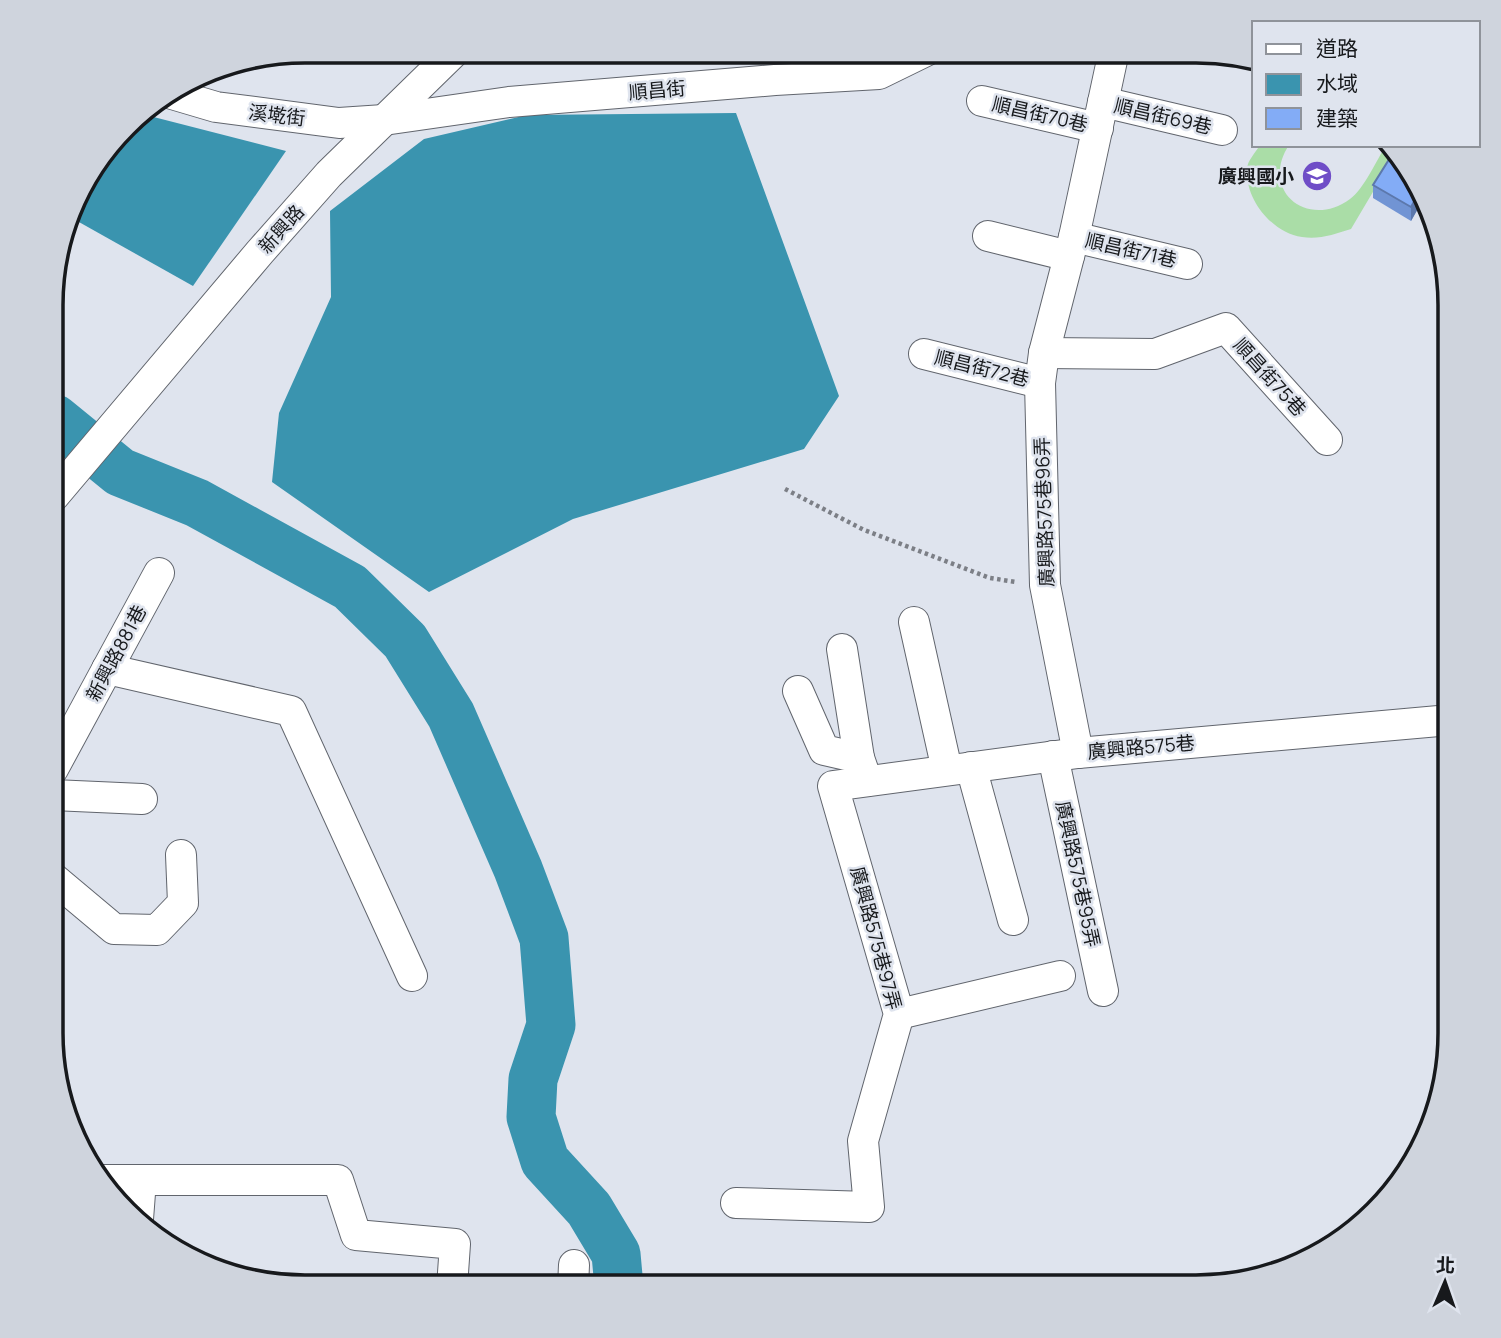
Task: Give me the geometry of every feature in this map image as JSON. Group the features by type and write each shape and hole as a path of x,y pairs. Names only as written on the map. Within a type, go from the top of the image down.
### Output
{"street":[{"name":"新興路","path":"63,485 329,174 442,63"},
{"name":"順昌街","path":"384,120 509,102 879,74 900,64"},
{"path":"1044,353 1072,246 1101,115 1107,64"},
{"name":"溪墘街","path":"181,97 216,107 339,123 384,120"},
{"name":"順昌街70巷","path":"982,101 1101,115"},
{"name":"順昌街69巷","path":"1101,115 1222,130"},
{"path":"988,236 1072,246"},
{"name":"順昌街71巷","path":"1072,246 1187,264"},
{"name":"順昌街75巷","path":"1044,353 1155,354 1226,328 1327,440"},
{"name":"廣興路575巷96弄","path":"1044,353 1040,383 1045,585 1066,755"},
{"name":"順昌街72巷","path":"924,354 1040,383"},
{"name":"新興路881巷","path":"64,749 159,573"},
{"path":"914,622 959,769 1013,920"},
{"path":"842,649 863,769"},
{"path":"107,669 291,710 412,976"},
{"path":"798,691 824,751 863,769"},
{"name":"廣興路575巷","path":"834,786 863,769 959,769 1066,755 1438,721"},
{"name":"廣興路575巷95弄","path":"1066,755 1103,991"},
{"name":"廣興路575巷97弄","path":"736,1203 869,1207 863,1141 898,1014 834,786"},
{"path":"64,795 142,799"},
{"path":"64,887 114,929 158,930 183,903 181,855"},
{"path":"898,1014 1059,976"},
{"path":"114,1180 338,1180 356,1235 455,1244 453,1275"},
{"path":"139,1208 141,1180"}],"path":[{"path":"785,488 864,530 990,578 1045,585"}],"green space":[{"path":"1259,147 1288,147 1281,162 1280,177 1284,190 1292,201 1304,208 1319,210 1334,207 1355,195 1382,152 1390,162 1351,229 1308,238 1280,229 1262,213 1248,180 1247,166"}],"water":[{"path":"736,113 839,396 804,449 573,519 429,592 272,482 279,413 331,297 330,211 424,139 527,115"},
{"path":"154,117 286,151 193,286 78,221 104,171 123,146"}],"building":[{"path":"1389,160 1414,201 1411,207 1373,185"}],"waterway":[{"path":"63,426 120,472 197,503 350,587 405,641 451,715 518,869 544,938 551,1025 533,1079 531,1117 545,1161 589,1209 616,1254 618,1275"}],"place":[{"name":"廣興國小","path":"1317,176"}]}
